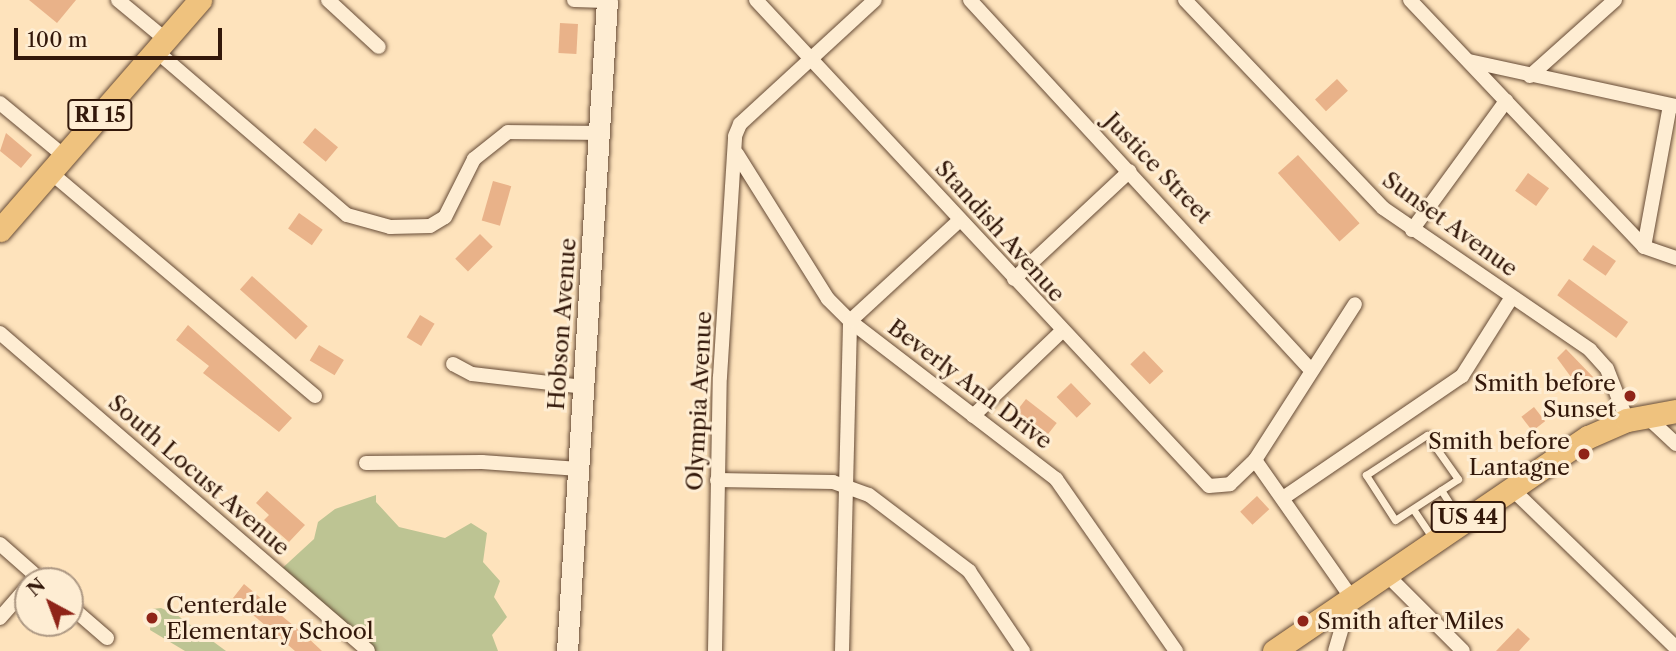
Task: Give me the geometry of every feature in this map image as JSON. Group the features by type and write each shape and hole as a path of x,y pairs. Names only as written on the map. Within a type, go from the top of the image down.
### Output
{"main road":[{"name":"RI 15","path":"0,230 200,0"},
{"name":"US 44","path":"1274,651 1510,487 1588,437 1636,418 1676,411"}],"street":[{"path":"118,0 160,45 347,215 390,228 430,226 445,216 474,159 508,132 599,133"},
{"path":"328,0 379,47"},
{"path":"574,0 606,1"},
{"name":"Standish Avenue","path":"756,0 1061,332 1216,488 1230,484 1255,460"},
{"name":"Olympia Avenue","path":"715,651 717,480 740,124 875,0"},
{"name":"Justice Street","path":"970,0 1311,370"},
{"name":"Sunset Avenue","path":"1185,0 1352,178 1412,230 1600,360 1636,418"},
{"path":"1410,0 1644,247 1676,258"},
{"path":"1530,76 1615,0"},
{"name":"Hobson Avenue","path":"567,651 585,387 606,1"},
{"path":"1468,61 1673,105 1644,247"},
{"path":"1412,230 1506,101"},
{"path":"0,103 57,164 314,396"},
{"name":"Beverly Ann Drive","path":"737,154 828,299 850,321 1064,488 1176,651"},
{"path":"1014,279 1130,172"},
{"path":"842,651 850,321 960,220"},
{"path":"1283,498 1462,376 1512,297"},
{"path":"1335,651 1351,597 1255,460 1355,304"},
{"path":"973,416 1061,332"},
{"name":"South Locust Avenue","path":"0,333 368,651"},
{"path":"453,364 472,374 585,387"},
{"path":"1636,418 1676,444"},
{"path":"366,463 482,461 579,469"},
{"path":"717,480 847,486 869,495 961,564 1020,650"},
{"path":"1510,487 1676,648"},
{"path":"0,544 22,567"},
{"path":"1385,573 1463,651"},
{"path":"0,618 14,603"},
{"path":"84,618 107,638"}],"lane":[{"path":"1427,435 1458,479 1441,491 1395,520 1366,475 1427,435"},
{"path":"1441,491 1462,521"},
{"path":"1413,509 1434,540"}],"green space":[{"path":"376,495 376,502 399,527 445,538 471,523 487,533 483,562 500,581 494,597 507,617 492,635 498,651 361,651 277,573 314,539 318,522 335,509"},
{"path":"161,608 177,615 226,651 185,651 150,630 152,609"}],"building":[{"path":"29,0 76,0 57,23"},
{"path":"560,23 578,24 576,54 558,53"},
{"path":"1337,79 1348,91 1326,111 1315,99"},
{"path":"315,128 338,147 326,162 303,143"},
{"path":"6,133 32,155 21,168 0,151"},
{"path":"1298,155 1360,223 1339,241 1278,173"},
{"path":"1528,173 1549,188 1536,206 1515,191"},
{"path":"493,181 511,186 500,226 482,220"},
{"path":"299,213 323,230 312,245 288,229"},
{"path":"480,234 493,247 468,271 455,259"},
{"path":"1593,245 1616,261 1606,276 1583,260"},
{"path":"252,276 308,326 296,340 240,289"},
{"path":"1569,279 1628,322 1616,338 1557,295"},
{"path":"420,315 435,324 421,346 407,337"},
{"path":"188,325 292,418 279,432 203,373 209,366 176,340"},
{"path":"319,345 344,360 335,375 310,360"},
{"path":"1566,349 1596,380 1582,392 1557,358"},
{"path":"1144,351 1163,371 1150,384 1130,364"},
{"path":"1071,383 1091,404 1077,418 1057,397"},
{"path":"1026,399 1057,423 1045,438 1014,414"},
{"path":"1534,407 1545,421 1532,431 1521,417"},
{"path":"267,491 305,525 289,542 264,520 269,515 256,503"},
{"path":"1257,496 1269,509 1252,525 1240,512"},
{"path":"244,584 322,651 295,651 233,598"},
{"path":"1518,628 1530,639 1519,651 1496,651"}],"place":[{"name":"Smith before Sunset","path":"1630,396"},
{"name":"Smith before Lantagne","path":"1584,454"},
{"name":"Centerdale Elementary School","path":"152,618"},
{"name":"Smith after Miles","path":"1303,621"}]}
